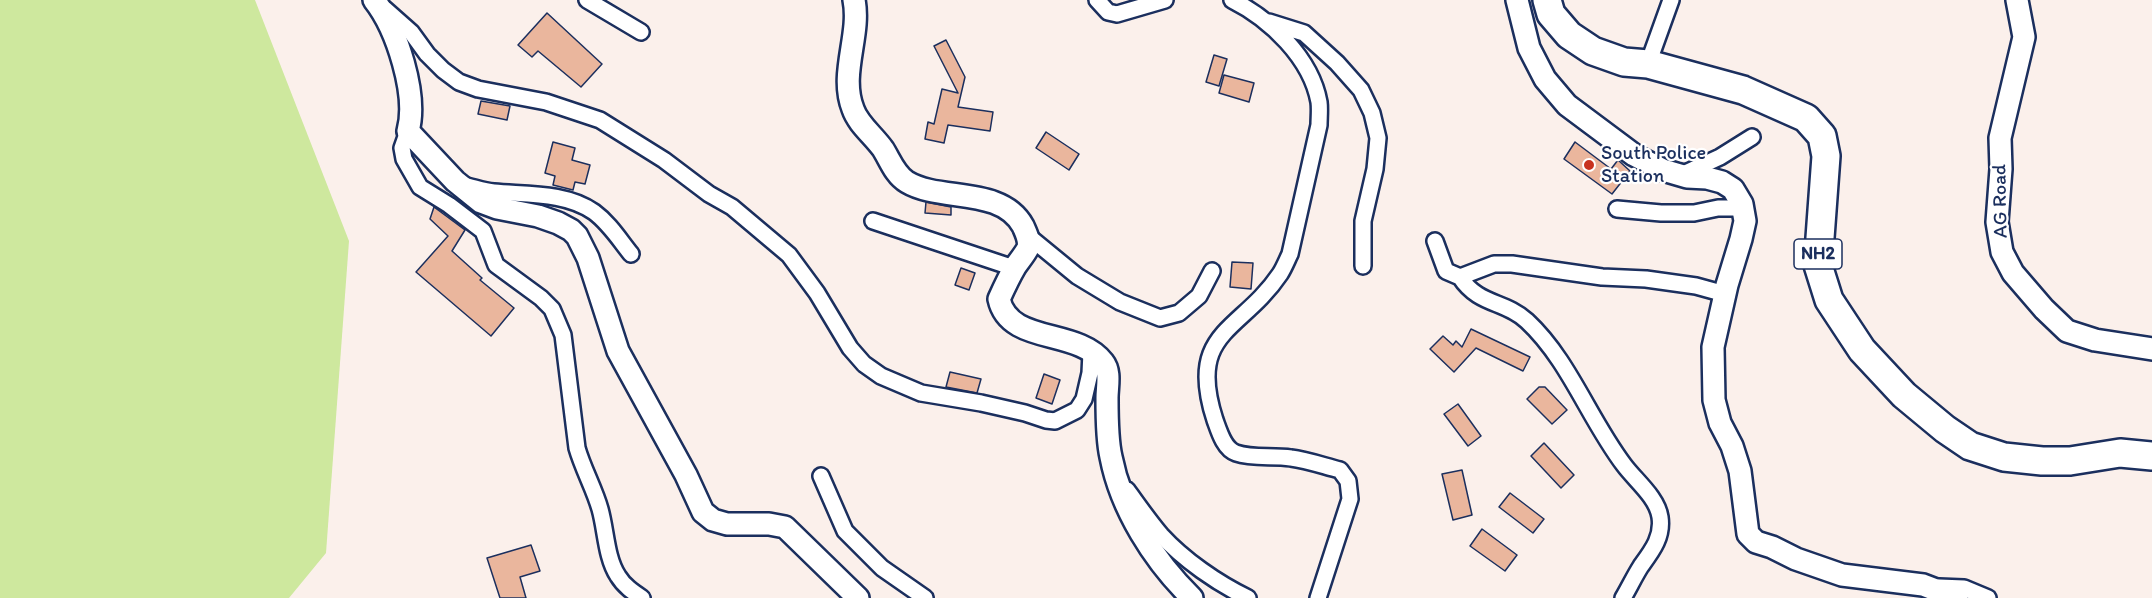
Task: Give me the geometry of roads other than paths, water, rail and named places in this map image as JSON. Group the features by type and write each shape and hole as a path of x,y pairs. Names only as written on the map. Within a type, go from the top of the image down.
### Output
{"highway":[{"name":"NH2","path":"1547,0 1551,14 1569,35 1593,51 1624,62 1648,64 1743,90 1806,118 1822,136 1827,156 1818,265 1829,300 1862,350 1904,395 1945,429 1970,446 2004,457 2070,461 2120,453 2152,456"}],"main road":[{"path":"375,0 386,14 394,31 408,82 411,119 408,131 459,184 481,202 497,208 548,219 571,230 577,236 588,258 618,351 703,512 713,520 727,524 769,524 785,527 858,598"},
{"path":"854,0 856,14 848,91 860,123 884,150 901,177 907,182 925,189 970,196 1015,214 1028,235 1028,247 1014,268 999,299 1001,309 1013,324 1065,340 1091,352 1104,363 1109,377 1107,397 1111,456 1129,512 1153,551 1192,598"},
{"path":"1518,0 1529,48 1545,79 1567,105 1634,155 1663,170 1722,182 1733,189 1743,208 1745,221 1713,347 1714,400 1720,423 1732,446 1740,471 1748,534 1756,542 1796,559 1842,574 1927,587 1957,598"},
{"name":"AG Road","path":"2017,0 2024,37 2000,138 2001,169 1997,222 2002,252 2013,273 2044,309 2067,331 2095,339 2152,349"}],"street":[{"path":"375,0 411,32 427,54 443,70 459,82 546,102 600,120 664,160 709,194 732,207 789,255 817,293 850,348 864,364 880,376 921,393 1014,410 1054,421 1077,410 1084,399 1090,373 1091,352"},
{"path":"587,0 641,32"},
{"path":"1097,0 1108,12 1117,15 1165,0"},
{"path":"1232,0 1266,21 1298,57 1314,84 1320,104 1319,125 1290,254 1275,281 1223,333 1216,344 1208,359 1206,388 1225,444 1234,453 1293,458 1340,470 1348,481 1350,499 1318,598"},
{"path":"1648,64 1671,0"},
{"path":"1266,21 1304,33 1361,90 1372,113 1378,138 1375,169 1363,221 1363,266"},
{"path":"408,131 402,148 404,159 420,188 449,205 483,231 496,266 541,298 552,309 558,320 563,334 577,448 582,466 595,492 616,574 625,586 642,598"},
{"path":"1681,175 1720,157 1752,137"},
{"path":"459,184 493,192 531,193 577,204 592,211 609,225 631,254"},
{"path":"1617,209 1694,213 1718,208 1743,208"},
{"path":"873,221 1014,268"},
{"path":"1028,235 1077,276 1120,302 1160,318 1179,313 1199,296 1212,271"},
{"path":"1436,241 1446,271 1460,277 1467,288 1482,299 1502,305 1524,318 1542,336 1613,449 1653,501 1660,515 1660,534 1653,551 1623,598"},
{"path":"1460,277 1494,264 1512,264 1602,277 1646,279 1696,286 1725,294"},
{"path":"820,476 845,531 882,567 925,598"},
{"path":"1117,478 1162,536 1187,558 1228,588 1248,598"},
{"path":"1927,587 1964,588 1988,598"}],"place":[{"name":"South Police Station","path":"1589,165"}]}
